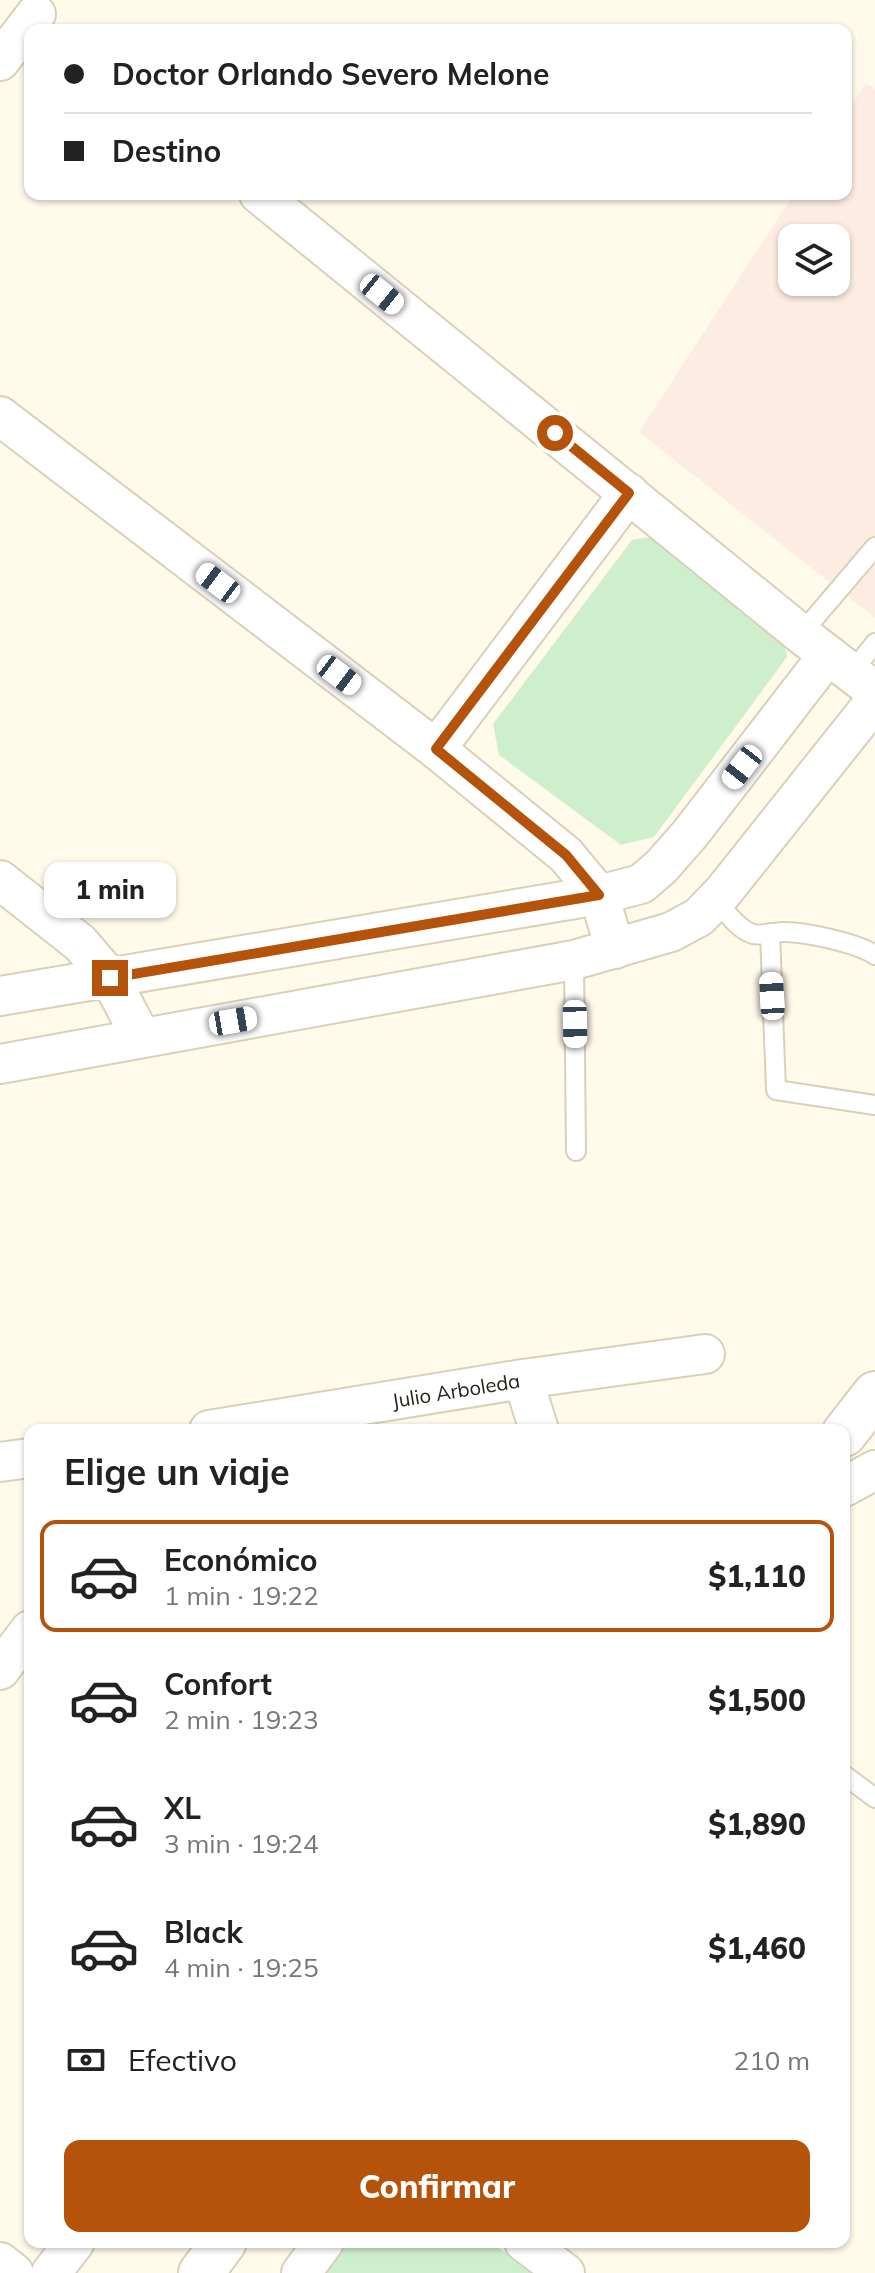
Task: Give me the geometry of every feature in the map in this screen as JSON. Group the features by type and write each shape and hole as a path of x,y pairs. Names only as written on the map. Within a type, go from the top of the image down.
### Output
{"main road":[{"path":"850,1426 875,1394"},
{"path":"201,2273 220,2248"}],"street":[{"path":"0,61 24,31"},
{"path":"266,200 846,671"},
{"path":"0,416 436,749 566,855 599,895 615,949"},
{"path":"436,749 629,493"},
{"path":"0,996 599,895 641,884 661,867 846,671"},
{"path":"0,1064 574,960 671,932 699,917 716,900 846,671"},
{"path":"0,880 80,943 110,978 141,1037"},
{"name":"Julio Arboleda","path":"246,1424 523,1379 705,1354"},
{"path":"523,1379 537,1424"},
{"path":"0,1462 24,1459"},
{"path":"850,1484 875,1470"},
{"path":"0,1670 24,1638"},
{"path":"51,2273 70,2248"},
{"path":"301,2273 320,2248"},
{"path":"532,2248 565,2273"},
{"path":"0,2262 14,2273"}],"lane":[{"path":"846,671 875,547"},
{"path":"846,671 875,643"},
{"path":"716,900 740,926 753,934 788,932 836,941 866,949 875,955"},
{"path":"770,933 776,1090 875,1105"},
{"path":"574,960 576,1151"},
{"path":"850,1779 875,1798"}],"shaded area":[{"path":"866,83 875,89 875,618 639,432 790,200 852,200 852,105"}],"green space":[{"path":"656,536 783,632 787,657 654,837 621,845 499,755 493,724 632,540"},
{"path":"342,2248 499,2248 534,2273 323,2273"}],"route":[{"path":"110,978 599,895 566,855 436,749 629,493 555,433"}]}
